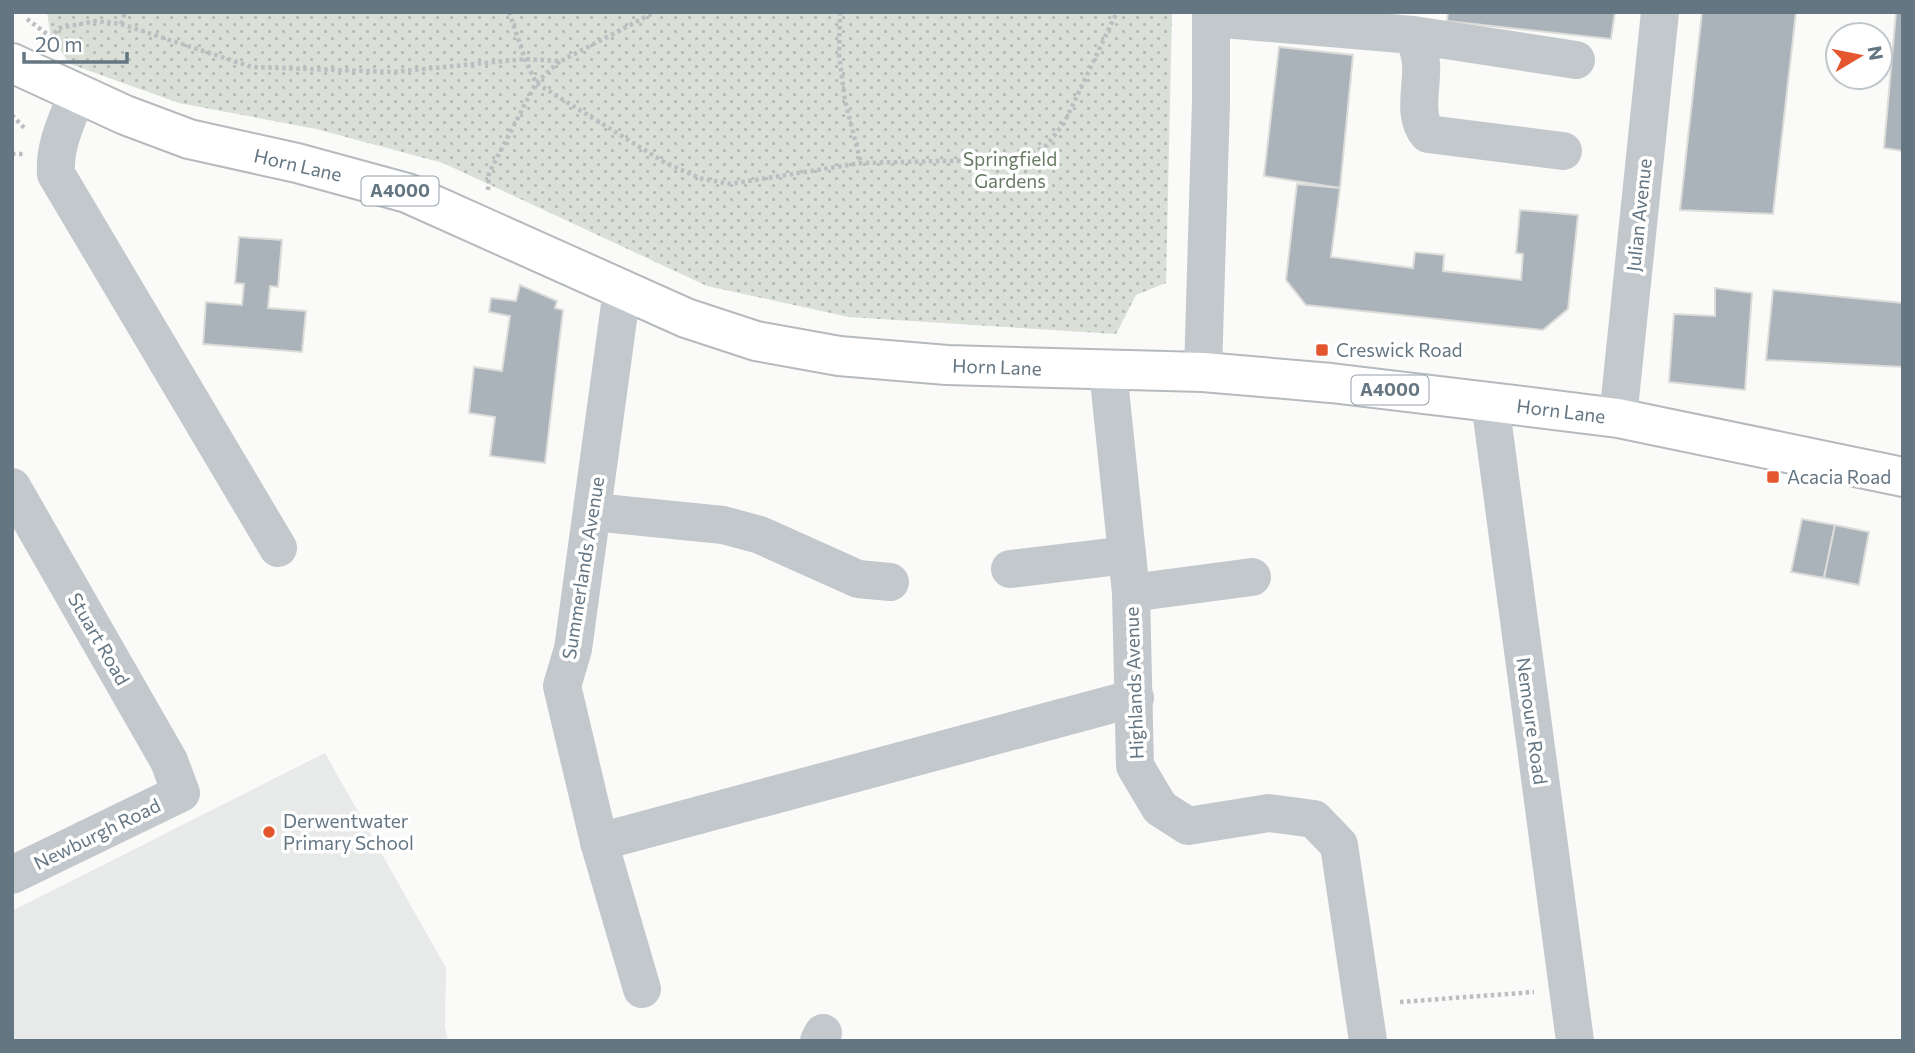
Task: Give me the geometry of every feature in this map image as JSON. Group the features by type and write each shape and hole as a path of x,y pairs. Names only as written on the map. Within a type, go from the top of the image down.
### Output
{"main road":[{"name":"A4000","path":"12,63 77,94"},
{"name":"Horn Lane","path":"77,94 189,139 297,163 407,193 686,318 756,341 839,356 971,367 1203,372 1331,383 1618,418 1903,477"}],"street":[{"name":"Julian Avenue","path":"1618,418 1660,12"},
{"path":"1203,372 1211,15 1413,35 1576,60"},
{"path":"1413,35 1421,63 1420,117 1422,127 1428,134 1563,151"},
{"path":"77,94 59,142 55,157 55,174 278,548"},
{"name":"Summerlands Avenue","path":"622,290 573,649 562,686 599,842 642,989"},
{"name":"Highlands Avenue","path":"1108,370 1130,593 1135,766 1160,808 1188,825 1269,813 1314,820 1339,845 1368,1041"},
{"name":"Nemoure Road","path":"1490,402 1575,1041"},
{"name":"Stuart Road","path":"12,487 169,761 181,793"},
{"path":"593,512 723,525 760,535 858,579 890,582"},
{"path":"1010,569 1127,555"},
{"path":"1130,593 1252,577"},
{"path":"599,842 1135,698"},
{"name":"Newburgh Road","path":"12,875 181,793"}],"path":[{"path":"121,24 125,12"},
{"path":"509,12 536,83 664,162 699,178 730,184 861,163 1024,159 1047,145 1064,123 1117,12"},
{"path":"488,190 489,173 536,83 561,61 655,12"},
{"path":"841,12 839,54 845,101 861,163"},
{"path":"27,19 51,37 59,28 96,21 121,24 252,67 393,72 525,59 561,61"},
{"path":"1401,1012 1400,1001 1541,992"}],"shaded area":[{"name":"Derwentwater Primary School","path":"325,753 446,968 445,1027 448,1041 12,1041 12,911"}],"green space":[{"name":"Springfield Gardens","path":"47,12 1172,12 1166,283 1136,295 1116,334 849,317 707,286 443,163 316,129 179,103 70,64 51,37"}],"building":[{"path":"1448,12 1615,12 1611,39 1447,21"},
{"path":"1702,12 1796,12 1773,214 1680,210"},
{"path":"1896,12 1903,12 1903,151 1884,148 1889,91 1894,91"},
{"path":"1279,47 1353,55 1340,188 1264,176"},
{"path":"1297,184 1340,188 1331,257 1413,268 1415,252 1444,255 1443,271 1521,280 1523,254 1516,253 1520,210 1578,215 1568,309 1543,330 1306,305 1286,280"},
{"path":"239,237 282,240 278,287 270,286 268,308 306,311 302,352 203,344 206,302 242,305 244,284 235,283"},
{"path":"520,285 557,301 555,308 563,310 545,463 490,456 495,417 469,413 474,367 502,371 510,316 489,312 491,298 516,301"},
{"path":"1715,288 1752,293 1745,390 1669,382 1674,314 1715,316"},
{"path":"1773,290 1903,303 1903,367 1766,360"},
{"path":"1802,519 1835,525 1824,578 1791,572"},
{"path":"1835,525 1869,532 1859,585 1824,578"}],"place":[{"name":"Creswick Road","path":"1322,350"},
{"name":"Acacia Road","path":"1773,477"},
{"name":"Derwentwater Primary School","path":"269,832"}]}
